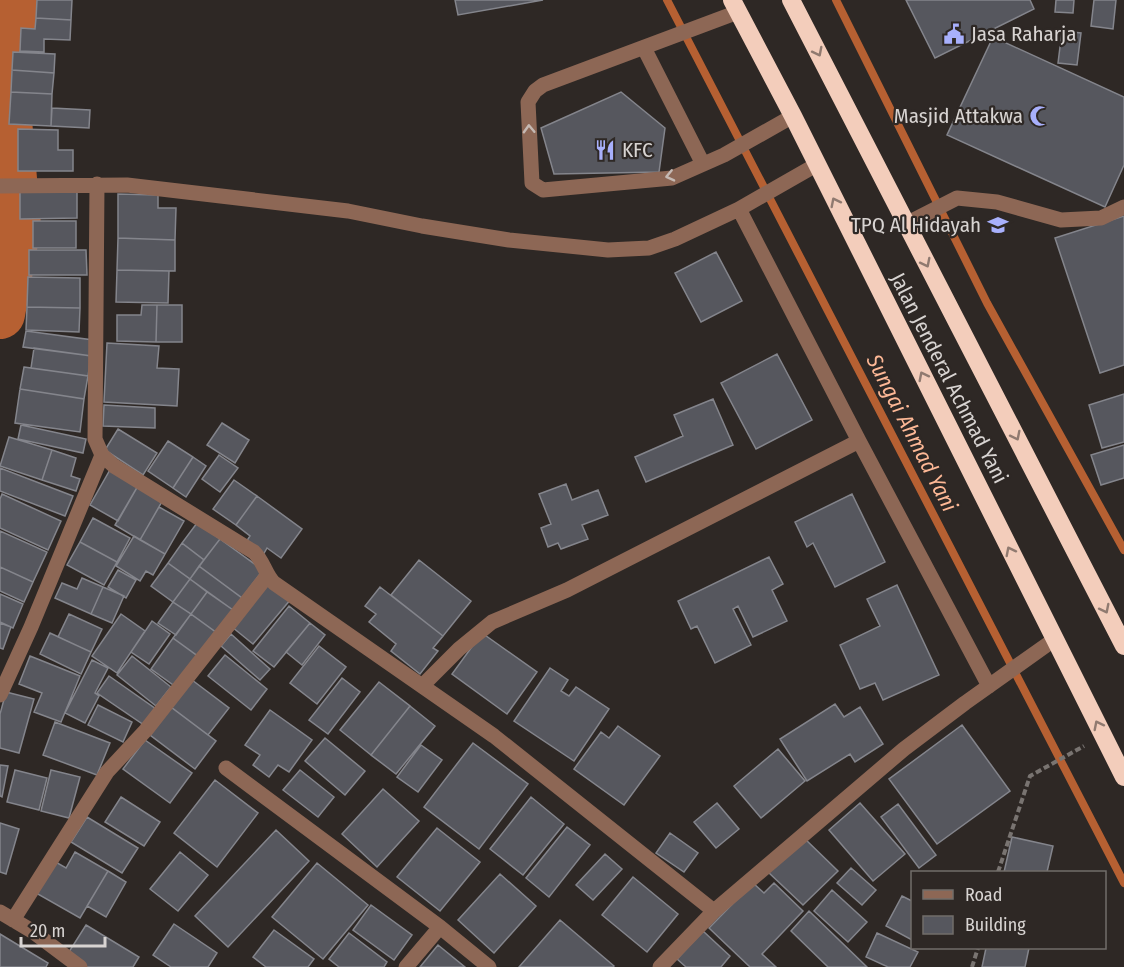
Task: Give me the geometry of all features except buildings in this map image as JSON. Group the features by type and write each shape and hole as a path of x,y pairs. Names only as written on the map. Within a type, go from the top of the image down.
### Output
{"highway":[{"name":"Jalan Jenderal Achmad Yani","path":"791,0 1124,646"},
{"name":"Jalan Jenderal Achmad Yani","path":"735,6 793,116 1124,777"}],"street":[{"path":"735,6 700,25 664,40 543,85 532,94 528,102 532,183 543,190 672,178 724,155 793,116"},
{"path":"644,48 703,164"},
{"path":"0,186 97,184 150,187 348,211 509,240 608,250 649,248 675,239 745,206 816,165"},
{"path":"97,184 95,440 102,455 114,466 255,552 262,560 267,576 274,583 494,736 714,911"},
{"path":"906,224 957,198 997,202 1061,220 1101,218 1124,207"},
{"path":"745,206 860,441 989,686"},
{"path":"422,686 459,649 492,622 567,590 860,441"},
{"path":"0,695 31,627 102,455"},
{"path":"80,967 7,916 107,772 146,730 267,576"},
{"path":"660,967 714,911 904,748 1055,639"},
{"path":"226,768 440,927 489,967"},
{"path":"406,967 440,927"}],"path":[{"path":"999,871 1030,776 1070,755"},
{"path":"972,967 978,949"}],"waterway":[{"path":"0,314 16,226 4,85 23,0"},
{"name":"Sungai Ahmad Yani","path":"667,0 1124,883"},
{"name":"Sungai Ahmad Yani","path":"836,0 987,303 1124,550"}],"place":[{"name":"Jasa Raharja","path":"954,34"},
{"name":"Masjid Attakwa","path":"1040,116"},
{"name":"KFC","path":"605,150"},
{"name":"TPQ Al Hidayah","path":"998,225"}]}
